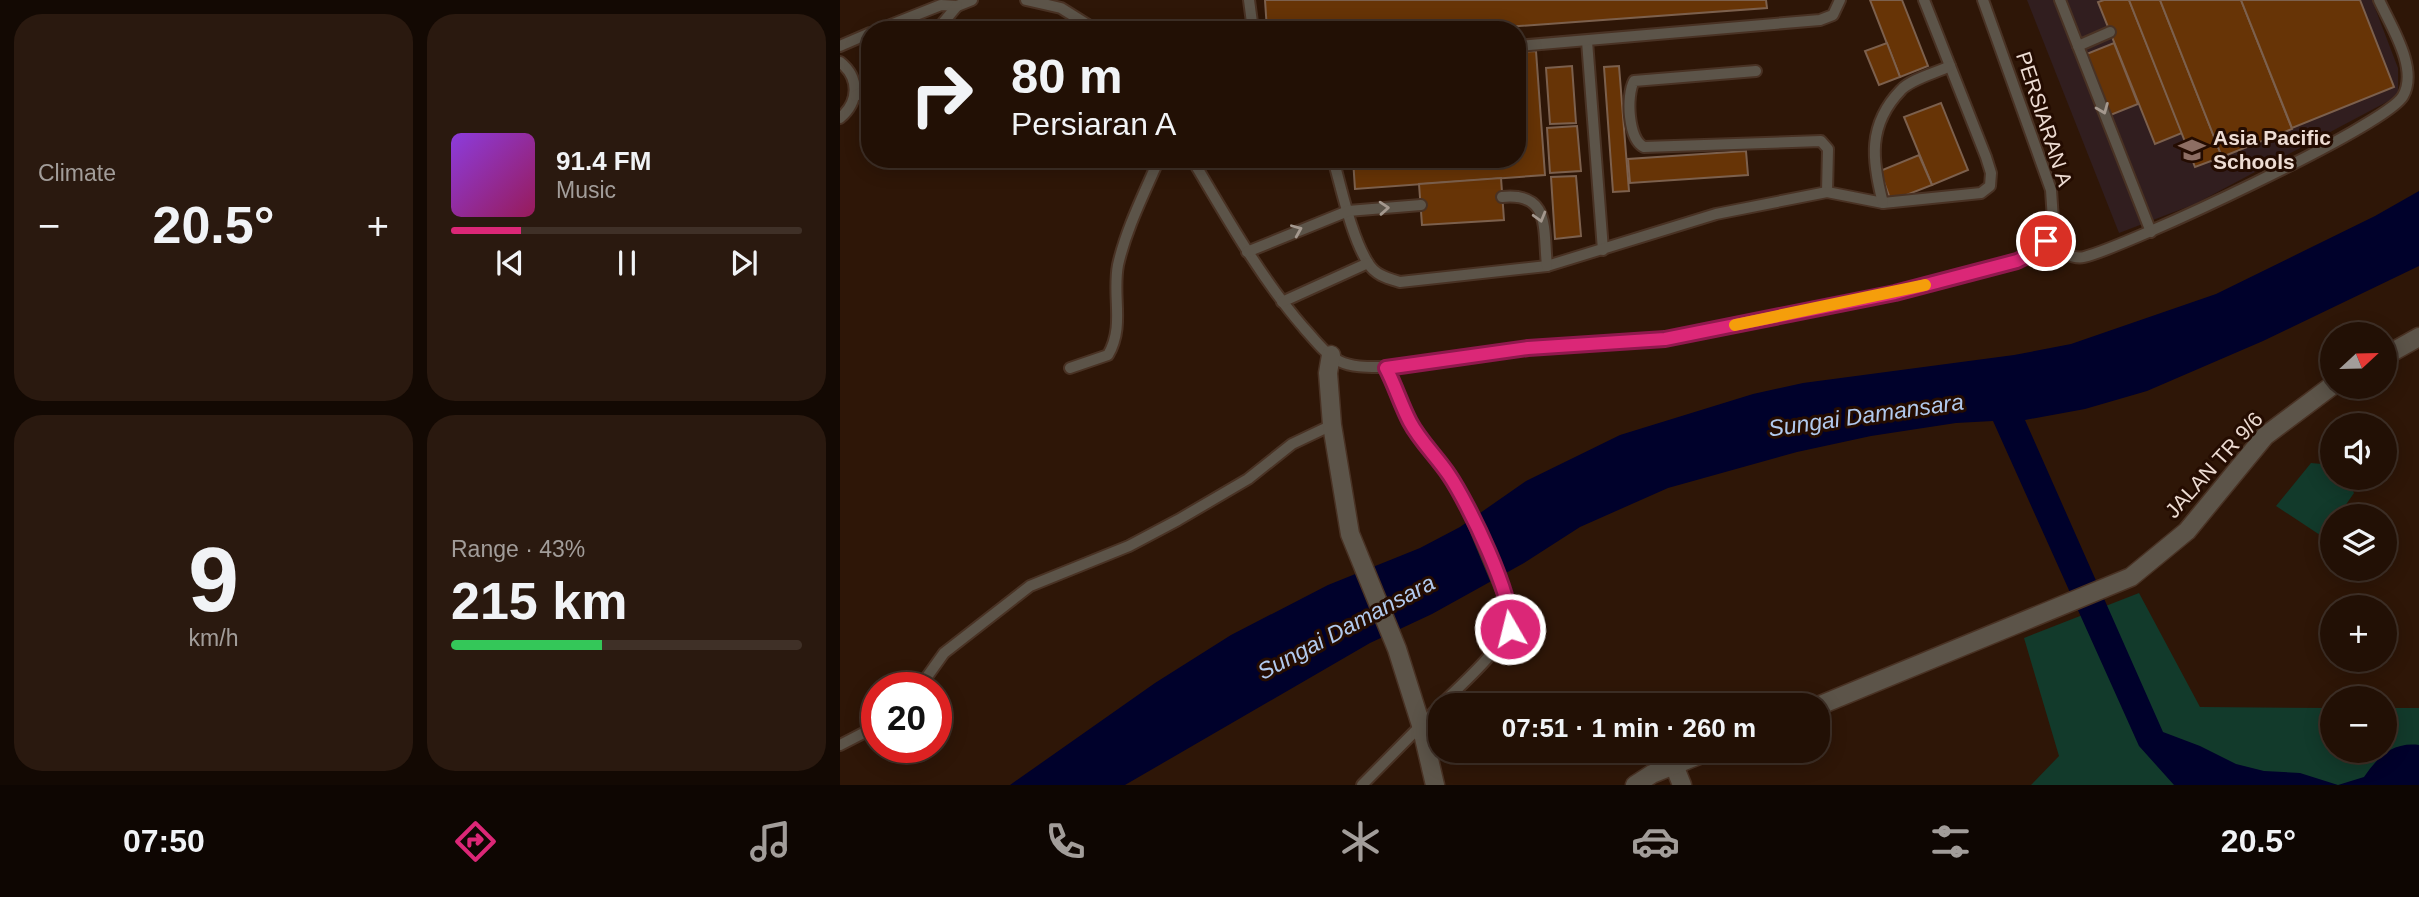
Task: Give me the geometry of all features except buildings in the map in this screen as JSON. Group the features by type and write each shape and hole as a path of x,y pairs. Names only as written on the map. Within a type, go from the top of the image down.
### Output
{"street":[{"path":"2398,349 2419,337"},
{"path":"1331,355 1328,373 1332,425 1350,534 1397,649 1422,725 1435,785"},
{"name":"JALAN TR 9/6","path":"1830,701 2131,578 2187,531 2265,436 2320,395"},
{"path":"1635,785 1679,763"},
{"path":"1674,765 1682,785"}],"lane":[{"path":"901,21 941,5 957,6 972,0"},
{"path":"1026,0 1061,8 1082,21"},
{"path":"1249,0 1252,21"},
{"path":"1526,45 1819,20 1833,15 1840,0"},
{"path":"1336,168 1368,264 1382,277 1400,282 1547,266 1716,214 1827,192 1883,203 1980,193 1990,186 1991,173 1924,0"},
{"name":"PERSIARAN A","path":"1983,0 2051,190 2053,220 2046,241"},
{"path":"2060,0 2151,232"},
{"path":"1197,168 1247,252 1282,302 1331,355 1340,361 1386,368 1528,348 1665,339 1895,293 2017,261 2039,250 2046,241 2062,252 2081,258 2151,232 2330,145 2403,96 2407,79 2406,65 2379,0"},
{"path":"944,21 957,6"},
{"path":"2078,46 2110,32"},
{"path":"840,46 861,37"},
{"path":"1587,41 1603,250"},
{"path":"840,62 848,69 855,82 855,96 850,108 840,118"},
{"path":"1883,203 1872,163 1874,142 1884,116 1902,88 1950,66"},
{"path":"1756,71 1634,81 1630,91 1633,136 1637,144 1644,147 1821,141 1828,149 1827,192"},
{"path":"855,96 861,93"},
{"path":"1070,368 1108,355 1114,344 1119,329 1118,267 1126,238 1155,168"},
{"path":"1502,197 1522,195 1534,201 1542,214 1547,266"},
{"path":"1247,252 1348,211 1421,205"},
{"path":"1282,302 1368,264"},
{"path":"1386,368 1410,423 1449,474 1466,505 1512,615 1510,629 1451,693"},
{"path":"930,672 944,653 1030,586 1129,546 1166,527 1248,480 1292,444 1332,425"},
{"path":"1362,785 1428,718"},
{"path":"840,745 861,734"}],"shaded area":[{"name":"Asia Pacific Schools","path":"2027,0 2372,0 2398,68 2398,96 2195,204 2119,233"}],"green space":[{"path":"2311,463 2320,464 2320,490 2352,490 2354,493 2346,504 2320,504 2320,535 2276,506"},
{"path":"2139,593 2200,707 2320,708 2320,763 2397,763 2397,708 2419,708 2419,785 2031,785 2059,756 2024,638"}],"water":[{"name":"Sungai Damansara","path":"2419,191 2419,266 2263,341 2147,391 2085,409 2025,420 2163,732 2236,764 2264,771 2300,773 2338,785 2174,785 2139,746 1993,421 1956,423 1871,436 1797,452 1668,488 1580,527 1524,563 1432,614 1370,643 1125,785 1010,785 1155,683 1231,635 1328,585 1420,548 1460,527 1526,481 1620,435 1753,394 1803,383 2014,355 2071,344 2216,294 2375,216"},
{"path":"2419,745 2419,785 2338,785 2364,777 2375,763 2397,763 2397,748"}],"slow traffic":[{"path":"1735,325 1925,285"}],"place":[{"name":"Asia Pacific Schools","path":"2192,150"}],"route":[{"path":"1510,629 1512,615 1506,597 1466,505 1449,474 1410,423 1386,368 1528,348 1665,339 1895,293 2017,261 2039,250 2046,241"}]}
